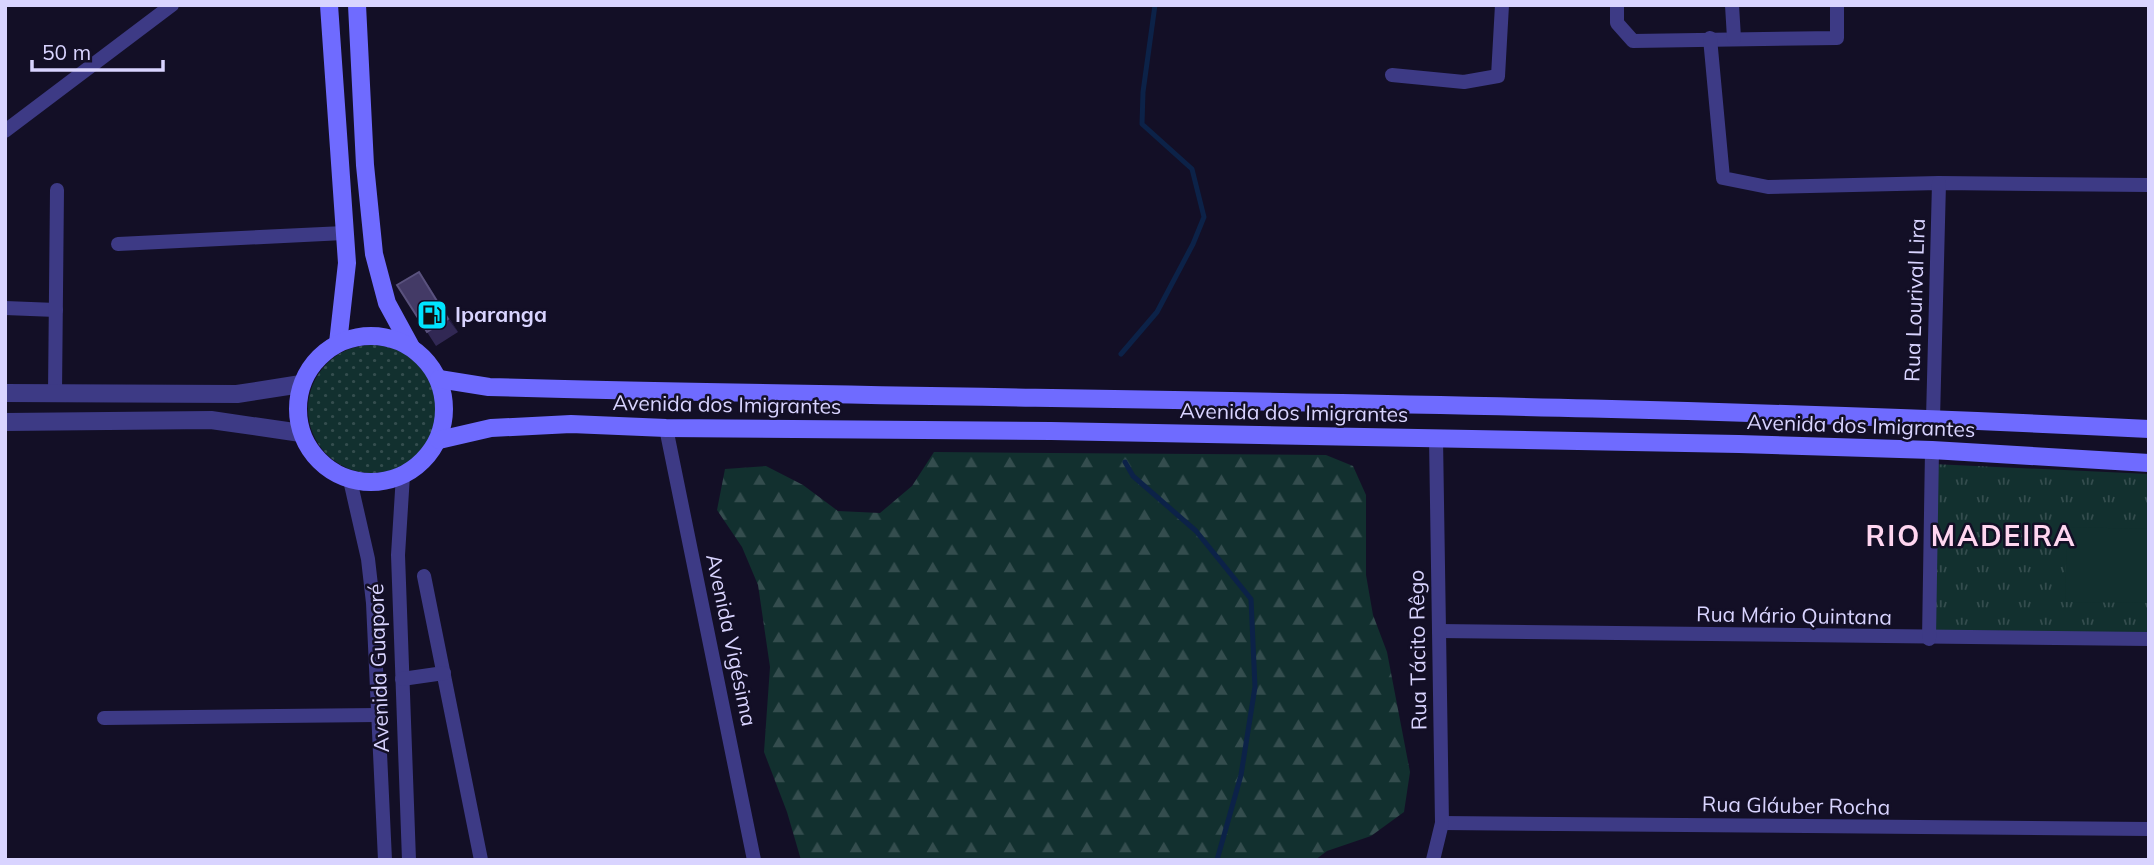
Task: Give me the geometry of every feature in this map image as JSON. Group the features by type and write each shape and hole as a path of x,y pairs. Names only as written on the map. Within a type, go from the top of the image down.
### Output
{"main road":[{"path":"329,5 346,263 338,343"},
{"path":"357,5 374,254 387,303 411,346 427,361 439,379 445,399 444,420 439,440 428,456 403,475 373,483 349,480 329,469 312,453 301,433 297,408 301,384 312,364 338,343 369,335 391,338 411,346"},
{"name":"Avenida dos Imigrantes","path":"439,379 489,387 1933,419 2149,429"},
{"name":"Avenida dos Imigrantes","path":"439,440 491,428 538,424 1436,438 1932,450 2149,463"}],"street":[{"path":"1392,75 1464,82 1498,76 1502,5"},
{"path":"1617,5 1617,23 1633,41 1837,38 1837,5"},
{"path":"1732,5 1734,38"},
{"path":"5,131 167,7"},
{"path":"1710,38 1723,178 1768,187 1939,183 2149,186"},
{"name":"Rua Lourival Lira","path":"1933,419 1939,183"},
{"path":"55,393 57,190"},
{"path":"118,244 344,233"},
{"path":"5,308 56,310"},
{"path":"5,393 237,394 301,384"},
{"path":"5,422 211,420 301,433"},
{"name":"Avenida Vigésima","path":"666,428 754,860"},
{"name":"Rua Tácito Rêgo","path":"1433,860 1442,823 1436,438"},
{"path":"1929,639 1932,450"},
{"name":"Avenida Guaporé","path":"403,475 398,555 409,860"},
{"name":"Avenida Guaporé","path":"349,480 368,559 384,860"},
{"path":"424,576 481,860"},
{"name":"Rua Mário Quintana","path":"1439,631 1929,639 2149,639"},
{"path":"402,678 444,673"},
{"path":"104,718 378,715"},
{"name":"Rua Gláuber Rocha","path":"1442,823 2149,829"},
{"path":"384,843 409,840"}],"green space":[{"path":"372,345 397,350 417,364 431,384 436,409 431,434 417,454 397,468 372,473 347,468 327,454 313,434 308,409 313,384 327,364 347,350"},
{"path":"934,452 1326,455 1353,466 1366,495 1366,575 1373,615 1387,652 1410,772 1404,812 1371,836 1327,851 1315,860 801,860 787,812 764,752 770,667 758,585 742,547 717,510 725,469 766,466 803,485 838,511 880,513 912,486"},
{"path":"1933,464 2149,474 2149,636 1931,635"},
{"path":"2067,527 2149,529 2149,603 2065,602"}],"building":[{"name":"Iparanga","path":"419,272 448,319 427,332 397,285"}],"waterway":[{"path":"1121,354 1157,312 1193,244 1204,217 1192,169 1142,124 1143,92 1155,5"},
{"path":"1125,462 1133,476 1196,531 1251,599 1255,687 1241,775 1217,860"}],"place":[{"name":"Iparanga","path":"432,315"}],"district":[{"name":"RIO MADEIRA","path":"1971,536"}]}
